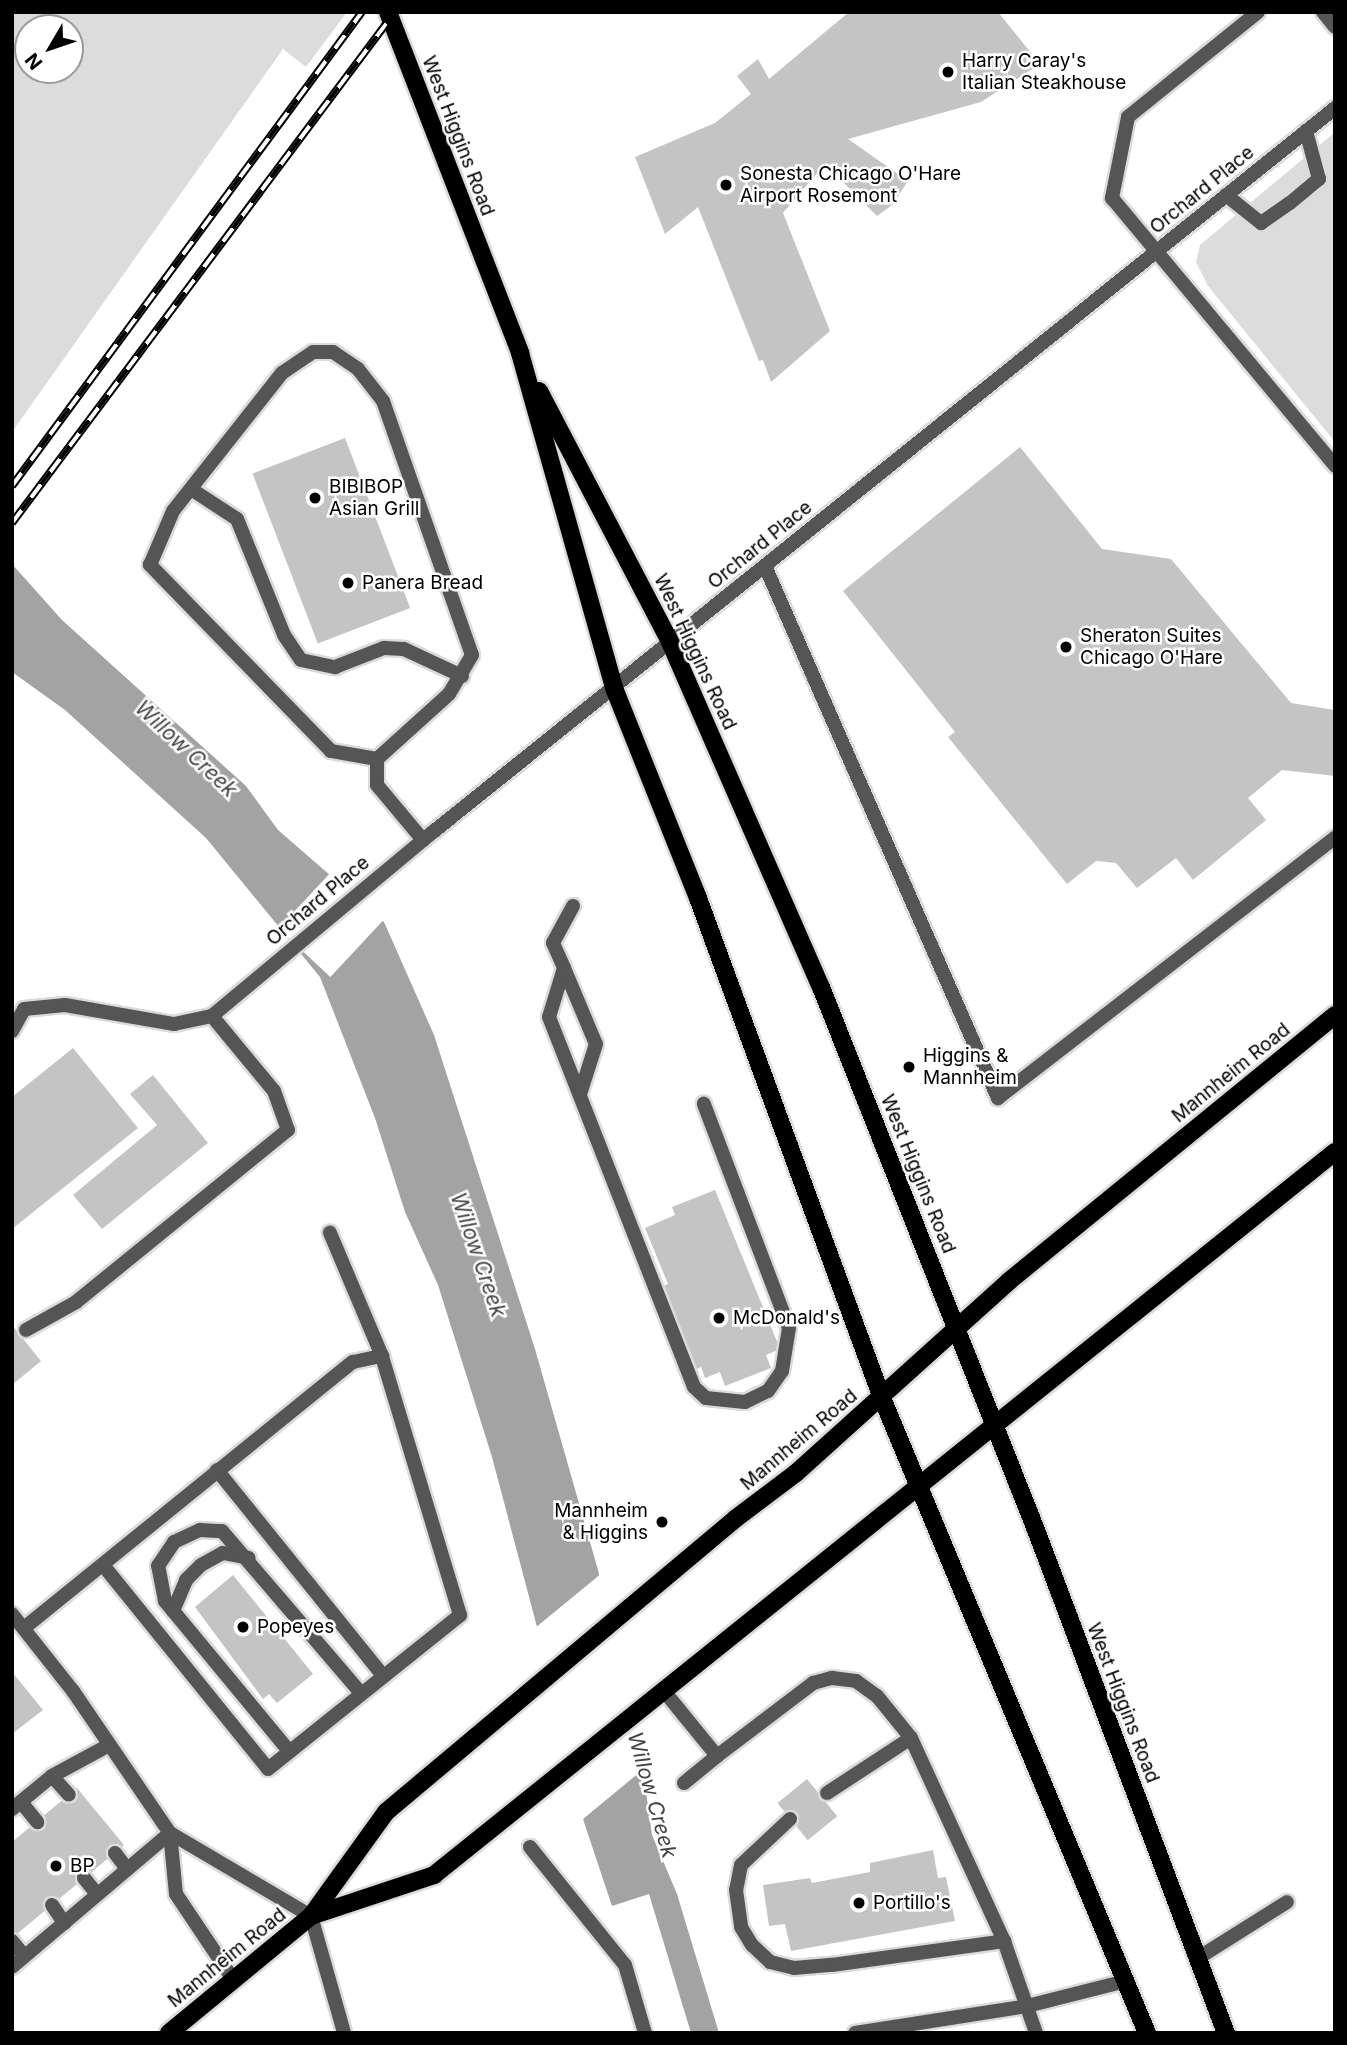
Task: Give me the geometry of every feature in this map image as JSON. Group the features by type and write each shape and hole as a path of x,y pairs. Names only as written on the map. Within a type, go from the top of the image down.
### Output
{"main road":[{"name":"West Higgins Road","path":"388,12 520,353 614,688 698,898 882,1398 1147,2033"},
{"name":"West Higgins Road","path":"520,353 670,642 821,987 1226,2033"},
{"name":"Mannheim Road","path":"169,2033 311,1916 386,1812 882,1398 954,1330 1335,1016"},
{"name":"Mannheim Road","path":"311,1916 434,1875 920,1484 994,1429 1335,1152"}],"lane":[{"path":"1258,12 1128,117 1112,198 1335,466"},
{"path":"1323,12 1335,27"},
{"name":"Orchard Place","path":"212,1016 423,840 1335,108"},
{"path":"1226,195 1261,223 1290,203 1319,179 1306,131"},
{"path":"333,352 358,369 383,401 462,617 472,655 449,694 376,759 331,751 150,565 173,511 282,373 301,357 333,352"},
{"path":"191,489 237,519 284,635 301,660 335,667 384,648 404,649 462,676"},
{"path":"765,566 998,1098 1335,838"},
{"path":"376,759 377,785 423,840"},
{"path":"573,906 553,943 596,1044 580,1094"},
{"path":"564,968 550,1017 694,1387 706,1398 745,1402 768,1391 782,1371 789,1328 704,1104"},
{"path":"12,1031 24,1009 65,1005 174,1024 212,1016 274,1091 288,1130 76,1302 26,1330"},
{"path":"103,1565 268,1769 460,1615 382,1356 330,1233"},
{"path":"24,1628 353,1362 382,1356"},
{"path":"217,1471 383,1676"},
{"path":"289,1751 165,1601 158,1566 174,1542 200,1530 222,1531 249,1558 361,1693"},
{"path":"173,1611 186,1580 201,1565 223,1553 249,1558"},
{"path":"12,1614 170,1833 311,1916 344,2033"},
{"path":"684,1783 813,1683 832,1678 856,1681 877,1696 911,1738 1004,1941 1036,2033"},
{"path":"657,1696 717,1756"},
{"path":"827,1793 911,1738"},
{"path":"37,1822 17,1806 52,1776 109,1745"},
{"path":"52,1776 69,1795"},
{"path":"790,1819 741,1865 736,1890 741,1927 752,1945 770,1962 794,1968 819,1966 1004,1941"},
{"path":"12,1966 170,1833"},
{"path":"170,1833 176,1895 233,1979"},
{"path":"530,1847 625,1965 645,2033"},
{"path":"115,1853 127,1869"},
{"path":"84,1878 97,1894"},
{"path":"1198,1958 1287,1902"},
{"path":"52,1905 64,1923"},
{"path":"12,1941 24,1956"},
{"path":"855,2033 1027,2006 1126,1981"}],"shaded area":[{"path":"12,12 347,12 306,67 283,49 12,432"},
{"path":"1335,132 1335,442 1208,286 1196,262 1200,245"}],"water":[{"name":"Willow Creek","path":"12,564 62,620 246,786 278,830 384,922 434,1035 535,1349 598,1570 643,1770 652,1835 677,1894 719,2033 691,2033 649,1894 612,1906 583,1819 586,1812 492,1457 438,1285 405,1212 375,1118 320,977 206,838 65,710 12,672"}],"pier":[{"path":"333,870 385,918 330,977 278,929"},
{"path":"602,1573 646,1767 583,1819 535,1628"}],"building":[{"name":"Sonesta Chicago O'Hare Airport Rosemont","path":"849,12 998,12 1040,64 981,102 848,139 908,181 892,205 877,216 825,164 783,213 830,331 771,382 763,360 759,361 698,207 665,234 635,157 715,123 751,94 737,76 758,59 769,79"},
{"path":"345,438 410,608 318,643 253,473"},
{"name":"Sheraton Suites Chicago O'Hare","path":"1020,447 1102,549 1171,559 1291,703 1335,710 1335,776 1282,770 1248,798 1266,820 1193,880 1176,858 1137,888 1116,863 1096,861 1067,884 948,737 955,732 843,591"},
{"path":"73,1048 138,1128 12,1229 12,1097"},
{"path":"153,1075 208,1143 102,1229 73,1195 157,1125 130,1094"},
{"name":"McDonald's","path":"715,1190 780,1349 766,1355 771,1368 725,1386 720,1372 705,1378 701,1367 693,1371 659,1288 668,1284 645,1228 675,1215 672,1207"},
{"path":"12,1325 41,1361 12,1385"},
{"name":"Popeyes","path":"233,1575 313,1674 277,1703 269,1694 263,1699 195,1607"},
{"path":"12,1672 43,1710 12,1734"},
{"path":"807,1779 837,1816 808,1840 777,1803"},
{"name":"BP","path":"77,1788 124,1845 12,1938 12,1842"},
{"name":"Portillo's","path":"933,1850 938,1878 946,1877 955,1921 791,1951 785,1924 769,1926 763,1885 810,1878 812,1883 870,1872 870,1863"}],"railway":[{"path":"12,486 362,12"},
{"path":"12,523 395,12"}],"place":[{"name":"Harry Caray's Italian Steakhouse","path":"948,72"},
{"name":"Sonesta Chicago O'Hare Airport Rosemont","path":"726,185"},
{"name":"BIBIBOP Asian Grill","path":"315,498"},
{"name":"Panera Bread","path":"348,583"},
{"name":"Sheraton Suites Chicago O'Hare","path":"1066,647"},
{"name":"Higgins & Mannheim","path":"909,1067"},
{"name":"McDonald's","path":"719,1318"},
{"name":"Mannheim & Higgins","path":"662,1522"},
{"name":"Popeyes","path":"243,1627"},
{"name":"BP","path":"56,1866"},
{"name":"Portillo's","path":"859,1903"}]}
